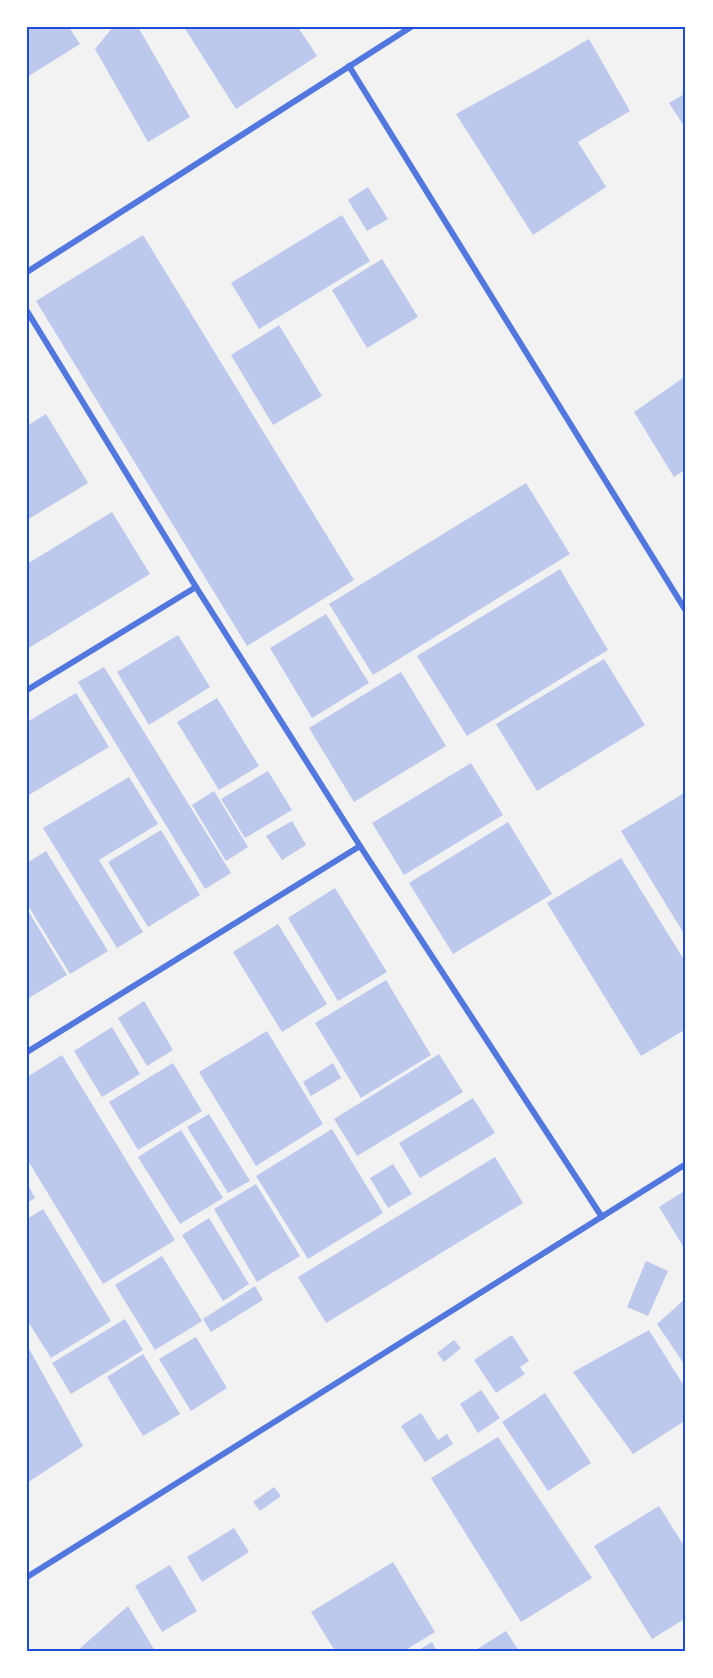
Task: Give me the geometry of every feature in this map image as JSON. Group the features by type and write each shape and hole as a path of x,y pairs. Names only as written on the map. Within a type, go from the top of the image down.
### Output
{"street":[{"path":"27,272 411,27"},
{"path":"349,66 686,611"},
{"path":"27,311 196,587 360,846 602,1217"},
{"path":"27,690 196,587"},
{"path":"27,1052 360,846"},
{"path":"27,1577 686,1164"}],"building":[{"path":"27,27 69,27 80,44 27,77"},
{"path":"113,27 138,27 190,117 148,142 95,49"},
{"path":"184,27 298,27 317,56 236,109"},
{"path":"589,39 630,111 578,142 606,187 533,235 456,114"},
{"path":"686,93 686,129 669,103"},
{"path":"368,187 388,219 367,231 348,200"},
{"path":"342,215 370,261 259,329 231,283"},
{"path":"143,235 354,580 247,646 36,301"},
{"path":"382,259 418,317 367,348 332,290"},
{"path":"279,325 322,396 273,425 231,355"},
{"path":"686,376 686,469 674,477 634,412"},
{"path":"46,414 88,483 27,520 27,426"},
{"path":"526,483 570,554 373,675 329,604"},
{"path":"112,512 150,574 27,649 27,564"},
{"path":"560,569 608,650 467,736 417,656"},
{"path":"326,614 369,683 312,718 270,648"},
{"path":"178,635 210,687 149,725 117,672"},
{"path":"604,659 645,725 537,791 496,724"},
{"path":"104,667 231,873 205,889 78,682"},
{"path":"401,672 446,746 354,802 309,728"},
{"path":"76,693 109,747 27,796 27,722"},
{"path":"217,698 259,766 219,790 177,722"},
{"path":"471,763 503,815 404,875 372,823"},
{"path":"268,771 292,810 245,838 221,799"},
{"path":"129,777 158,824 99,860 143,932 117,948 43,828"},
{"path":"214,791 248,847 226,861 192,805"},
{"path":"686,792 686,937 621,831"},
{"path":"292,821 306,845 282,860 266,836"},
{"path":"508,822 552,894 453,954 409,883"},
{"path":"161,830 200,895 148,927 108,862"},
{"path":"46,851 108,951 70,974 27,904 27,863"},
{"path":"621,858 686,963 686,1029 641,1056 547,903"},
{"path":"335,888 387,972 338,1001 288,918"},
{"path":"27,909 67,975 27,999"},
{"path":"278,924 327,1004 282,1032 233,952"},
{"path":"386,980 431,1055 361,1098 315,1023"},
{"path":"144,1001 173,1050 147,1066 118,1018"},
{"path":"112,1027 140,1074 102,1097 74,1051"},
{"path":"267,1031 323,1124 256,1166 199,1072"},
{"path":"439,1054 463,1092 357,1156 334,1119"},
{"path":"62,1055 175,1240 103,1284 27,1159 27,1077"},
{"path":"173,1063 202,1111 138,1150 109,1102"},
{"path":"333,1063 341,1078 311,1096 303,1082"},
{"path":"473,1098 495,1133 420,1178 399,1143"},
{"path":"209,1114 250,1181 228,1193 187,1127"},
{"path":"332,1129 383,1213 308,1259 256,1176"},
{"path":"181,1130 223,1198 180,1224 138,1157"},
{"path":"495,1157 523,1203 326,1323 298,1277"},
{"path":"393,1164 412,1194 388,1208 370,1178"},
{"path":"27,1183 35,1198 27,1203"},
{"path":"256,1184 300,1256 257,1282 214,1209"},
{"path":"686,1190 686,1251 659,1207"},
{"path":"43,1209 111,1321 51,1358 27,1320 27,1219"},
{"path":"209,1218 249,1284 223,1301 182,1235"},
{"path":"162,1256 202,1321 155,1350 115,1285"},
{"path":"646,1261 668,1271 648,1316 627,1307"},
{"path":"255,1286 263,1300 211,1332 203,1319"},
{"path":"686,1298 686,1367 657,1324"},
{"path":"125,1319 143,1350 71,1394 52,1363"},
{"path":"649,1330 686,1389 686,1420 633,1454 573,1372"},
{"path":"512,1335 529,1361 520,1367 525,1374 496,1393 474,1360"},
{"path":"196,1337 227,1388 191,1411 159,1359"},
{"path":"454,1340 461,1348 444,1362 437,1353"},
{"path":"27,1345 83,1446 27,1483"},
{"path":"143,1354 180,1414 143,1436 107,1377"},
{"path":"481,1390 500,1418 478,1433 460,1404"},
{"path":"545,1393 591,1463 548,1491 502,1422"},
{"path":"421,1413 438,1440 447,1434 453,1444 425,1462 401,1426"},
{"path":"498,1437 592,1578 521,1622 431,1478"},
{"path":"274,1487 281,1496 260,1511 253,1502"},
{"path":"659,1506 686,1549 686,1618 652,1639 594,1546"},
{"path":"234,1528 249,1552 202,1582 187,1557"},
{"path":"393,1562 435,1632 404,1651 335,1651 311,1612"},
{"path":"170,1565 197,1611 162,1632 135,1586"},
{"path":"128,1606 155,1651 77,1651"},
{"path":"506,1631 519,1651 474,1651"},
{"path":"432,1642 437,1651 417,1651"}]}
